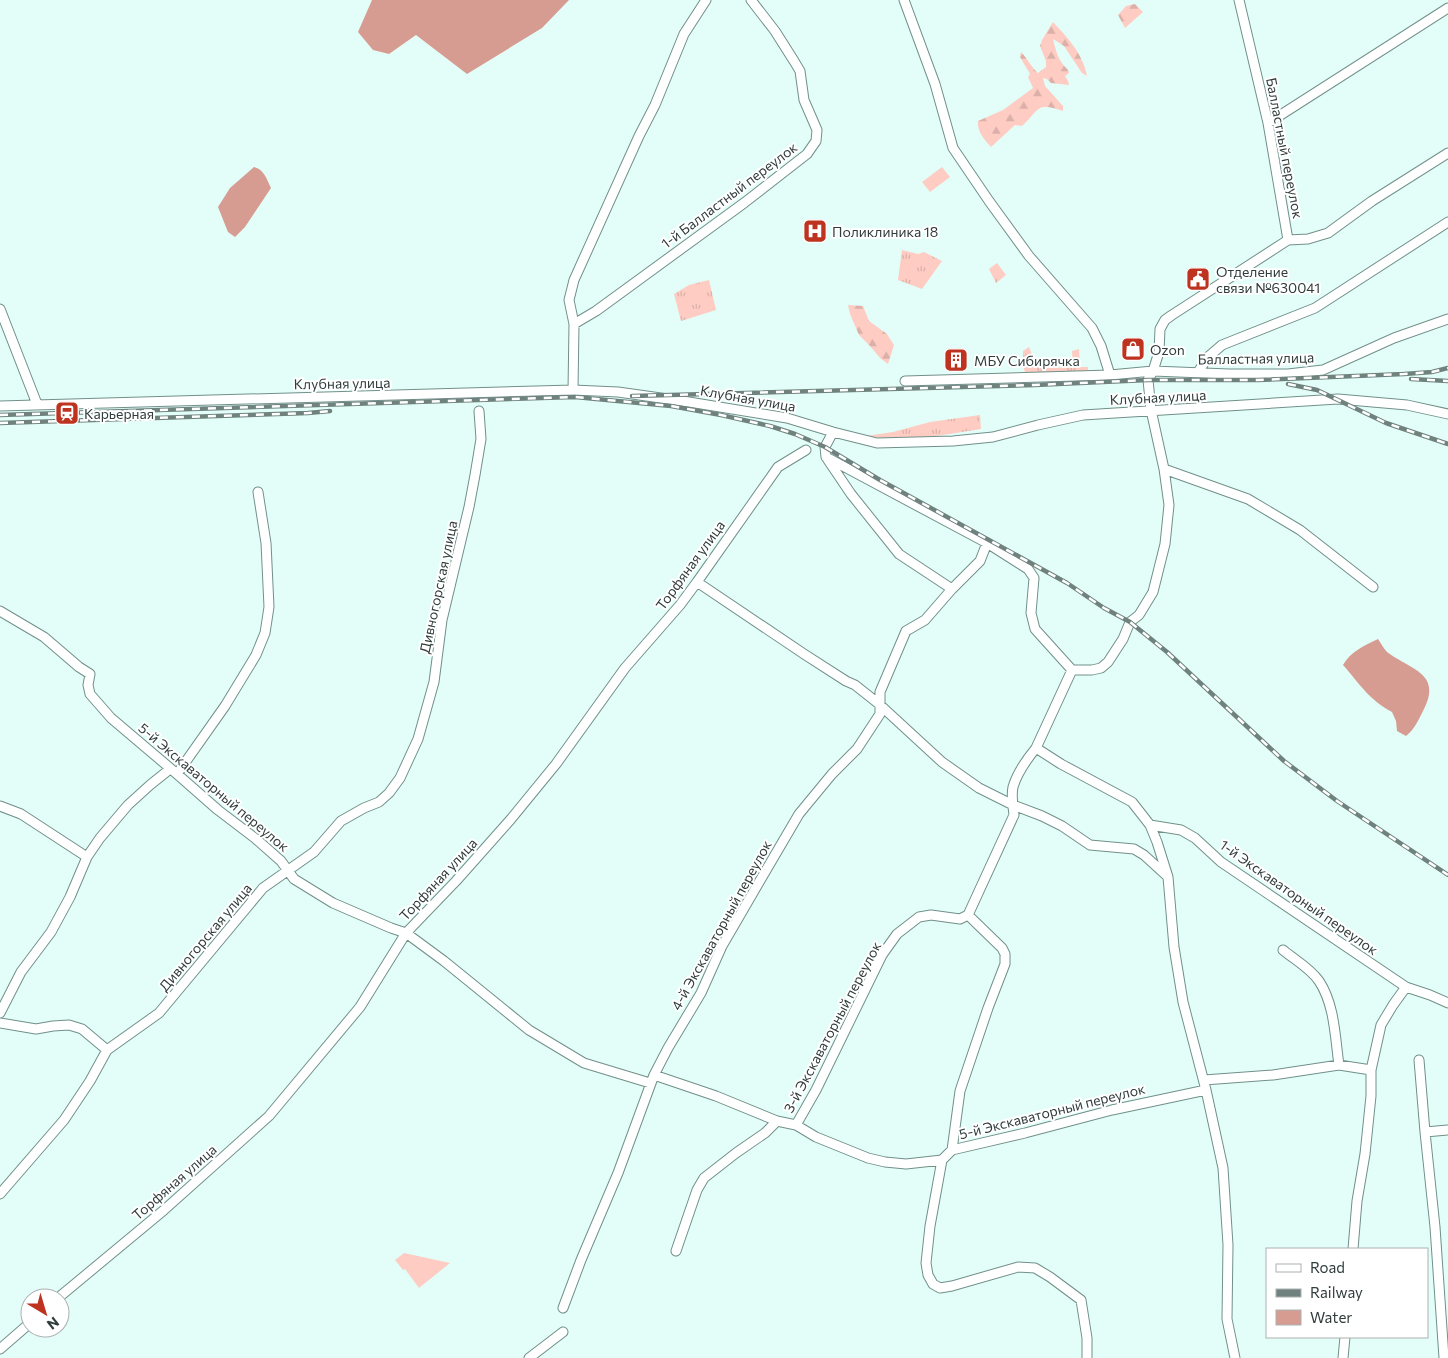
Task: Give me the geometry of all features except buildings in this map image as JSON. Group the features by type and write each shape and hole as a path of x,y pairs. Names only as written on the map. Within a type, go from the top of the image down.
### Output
{"street":[{"path":"573,390 574,324 569,300 574,280 655,105 684,34 706,0"},
{"name":"1-й Балластный переулок","path":"574,324 596,311 744,203 807,154 816,141 817,130 804,100 800,71 752,0"},
{"name":"Балластный переулок","path":"1072,670 1101,668 1108,662 1123,639 1130,622 1139,615 1153,592 1165,544 1169,505 1164,469 1151,410 1148,380 1159,352 1160,329 1165,320 1288,240 1268,123 1239,0"},
{"path":"907,1 935,84 953,148 1030,256 1092,328 1101,346 1110,375"},
{"path":"1268,123 1448,8"},
{"path":"1288,240 1308,239 1328,233 1372,201 1448,154"},
{"path":"1198,372 1208,357 1222,345 1314,308 1448,222"},
{"path":"0,309 37,404"},
{"name":"Балластная улица","path":"905,380 1110,375 1153,371 1288,374 1323,370 1394,338 1448,319"},
{"name":"Клубная улица","path":"0,406 573,390 618,392 787,418 877,443 953,441 993,437 1038,425 1084,416 1151,410 1164,411 1338,399 1407,405 1448,414"},
{"name":"Дивногорская улица","path":"0,1194 64,1120 90,1081 107,1050 159,1013 263,888 314,852 341,821 379,802 389,793 400,778 418,739 434,682 442,620 469,507 481,438 479,411"},
{"path":"833,432 825,447 826,457 846,487 899,554 952,589"},
{"name":"Торфяная улица","path":"70,1288 164,1210 269,1116 360,1007 406,933 456,882 556,764 625,668 680,605 778,467 806,450"},
{"path":"826,457 987,543 1028,569 1034,578 1031,613 1035,629 1072,670 1036,748 1026,762 1013,787 1014,815 1012,821 968,915 1002,948 1005,954 1005,964 960,1092 952,1150"},
{"path":"1164,469 1248,499 1300,530 1373,587"},
{"path":"0,1013 21,972 51,932 70,897 87,857 100,838 128,805 150,784 174,772 225,706 256,655 265,633 269,607 266,543 258,492"},
{"name":"4-й Экскаваторный переулок","path":"563,1308 618,1173 652,1079 668,1048 701,994 722,946 799,814 832,774 857,748 880,714 880,692 906,630 925,620 952,589 980,562 987,543"},
{"path":"697,582 804,654 855,685 880,704 942,762 979,788 1062,826 1090,845 1134,849 1144,855 1168,877"},
{"name":"5-й Экскаваторный переулок","path":"0,611 44,637 90,674 88,684 90,694 111,718 218,810 256,839 281,861 294,879 332,903 406,933 444,961 529,1030 584,1063 716,1096 778,1121 796,1125 816,1137 868,1158 906,1164 942,1160 952,1150 1025,1133 1205,1085 1339,1065 1371,1070"},
{"path":"1036,748 1061,764 1132,802 1150,825 1157,842 1168,877 1174,947 1182,993 1223,1168 1228,1245 1227,1319 1235,1358"},
{"path":"0,806 21,814 87,857"},
{"name":"1-й Экскаваторный переулок","path":"1150,825 1181,830 1195,838 1221,862 1406,987 1448,1003"},
{"name":"3-й Экскаваторный переулок","path":"796,1125 816,1090 882,955 897,934 919,917 931,915 960,919 968,915"},
{"path":"1283,950 1308,969 1326,994 1332,1011 1339,1065"},
{"path":"1353,1248 1357,1201 1371,1096 1371,1070 1381,1025 1406,987"},
{"path":"0,1023 36,1029 69,1025 82,1029 107,1050"},
{"path":"1419,1060 1435,1227 1444,1358"},
{"name":"3-й Экскаваторный переулок","path":"676,1251 697,1190 704,1178 765,1133 778,1121"},
{"path":"1425,1132 1448,1130"},
{"path":"942,1160 930,1226 926,1263 928,1275 933,1284 940,1288 1018,1267 1035,1268 1080,1300 1087,1338 1087,1358"},
{"path":"0,1349 20,1332"},
{"path":"529,1358 563,1332"},
{"path":"1343,1358 1345,1338"}],"green space":[{"path":"1135,4 1143,12 1125,28 1118,15 1126,6"},
{"path":"1053,22 1078,53 1087,76 1082,73 1064,46 1053,39 1056,51 1063,65 1069,71 1065,76 1069,85 1051,83 1043,78 1045,86 1063,106 1063,111 1047,107 1038,109 1022,126 1015,125 991,147 980,132 978,121 1003,110 1033,88 1028,77 1030,74 1020,57 1021,52 1038,73 1046,67 1046,61 1040,46"},
{"path":"942,167 950,177 930,192 922,182"},
{"path":"902,250 918,254 924,252 942,261 922,289 898,280"},
{"path":"997,263 1006,275 996,283 989,269"},
{"path":"709,280 716,310 681,321 674,294 689,285"},
{"path":"848,305 863,306 869,321 887,334 894,345 888,364 859,335"},
{"path":"1029,347 1037,367 1057,368 1073,366 1072,351 1079,349 1080,367 1088,367 1088,372 1026,376 1023,365 1023,351"},
{"path":"980,415 981,429 938,436 895,439 866,436 893,432 930,422"},
{"path":"404,1253 450,1263 419,1288 405,1269 403,1270 395,1260"}],"water":[{"path":"372,0 569,0 542,28 467,74 416,35 389,54 373,50 358,32"},
{"path":"254,167 263,172 271,188 245,227 235,237 228,232 218,207 230,188"},
{"path":"1378,639 1387,652 1422,674 1427,680 1429,688 1428,698 1418,722 1406,736 1397,731 1396,721 1392,712 1377,703 1343,665 1354,652"}],"railway":[{"path":"632,396 1148,380 1258,380 1404,374 1432,372 1448,368"},
{"path":"1411,379 1448,381"},
{"path":"1288,384 1317,390 1386,423 1448,444"},
{"path":"0,415 575,397 671,406 770,426 825,447 880,480 1067,583 1104,608 1130,622 1167,652 1284,761 1337,801 1448,875"},
{"path":"0,423 330,411"}],"place":[{"name":"Поликлиника 18","path":"815,231"},
{"name":"Отделение связи №630041","path":"1198,279"},
{"name":"Ozon","path":"1133,349"},
{"name":"МБУ Сибирячка","path":"956,360"},
{"name":"Карьерная","path":"67,413"}]}
